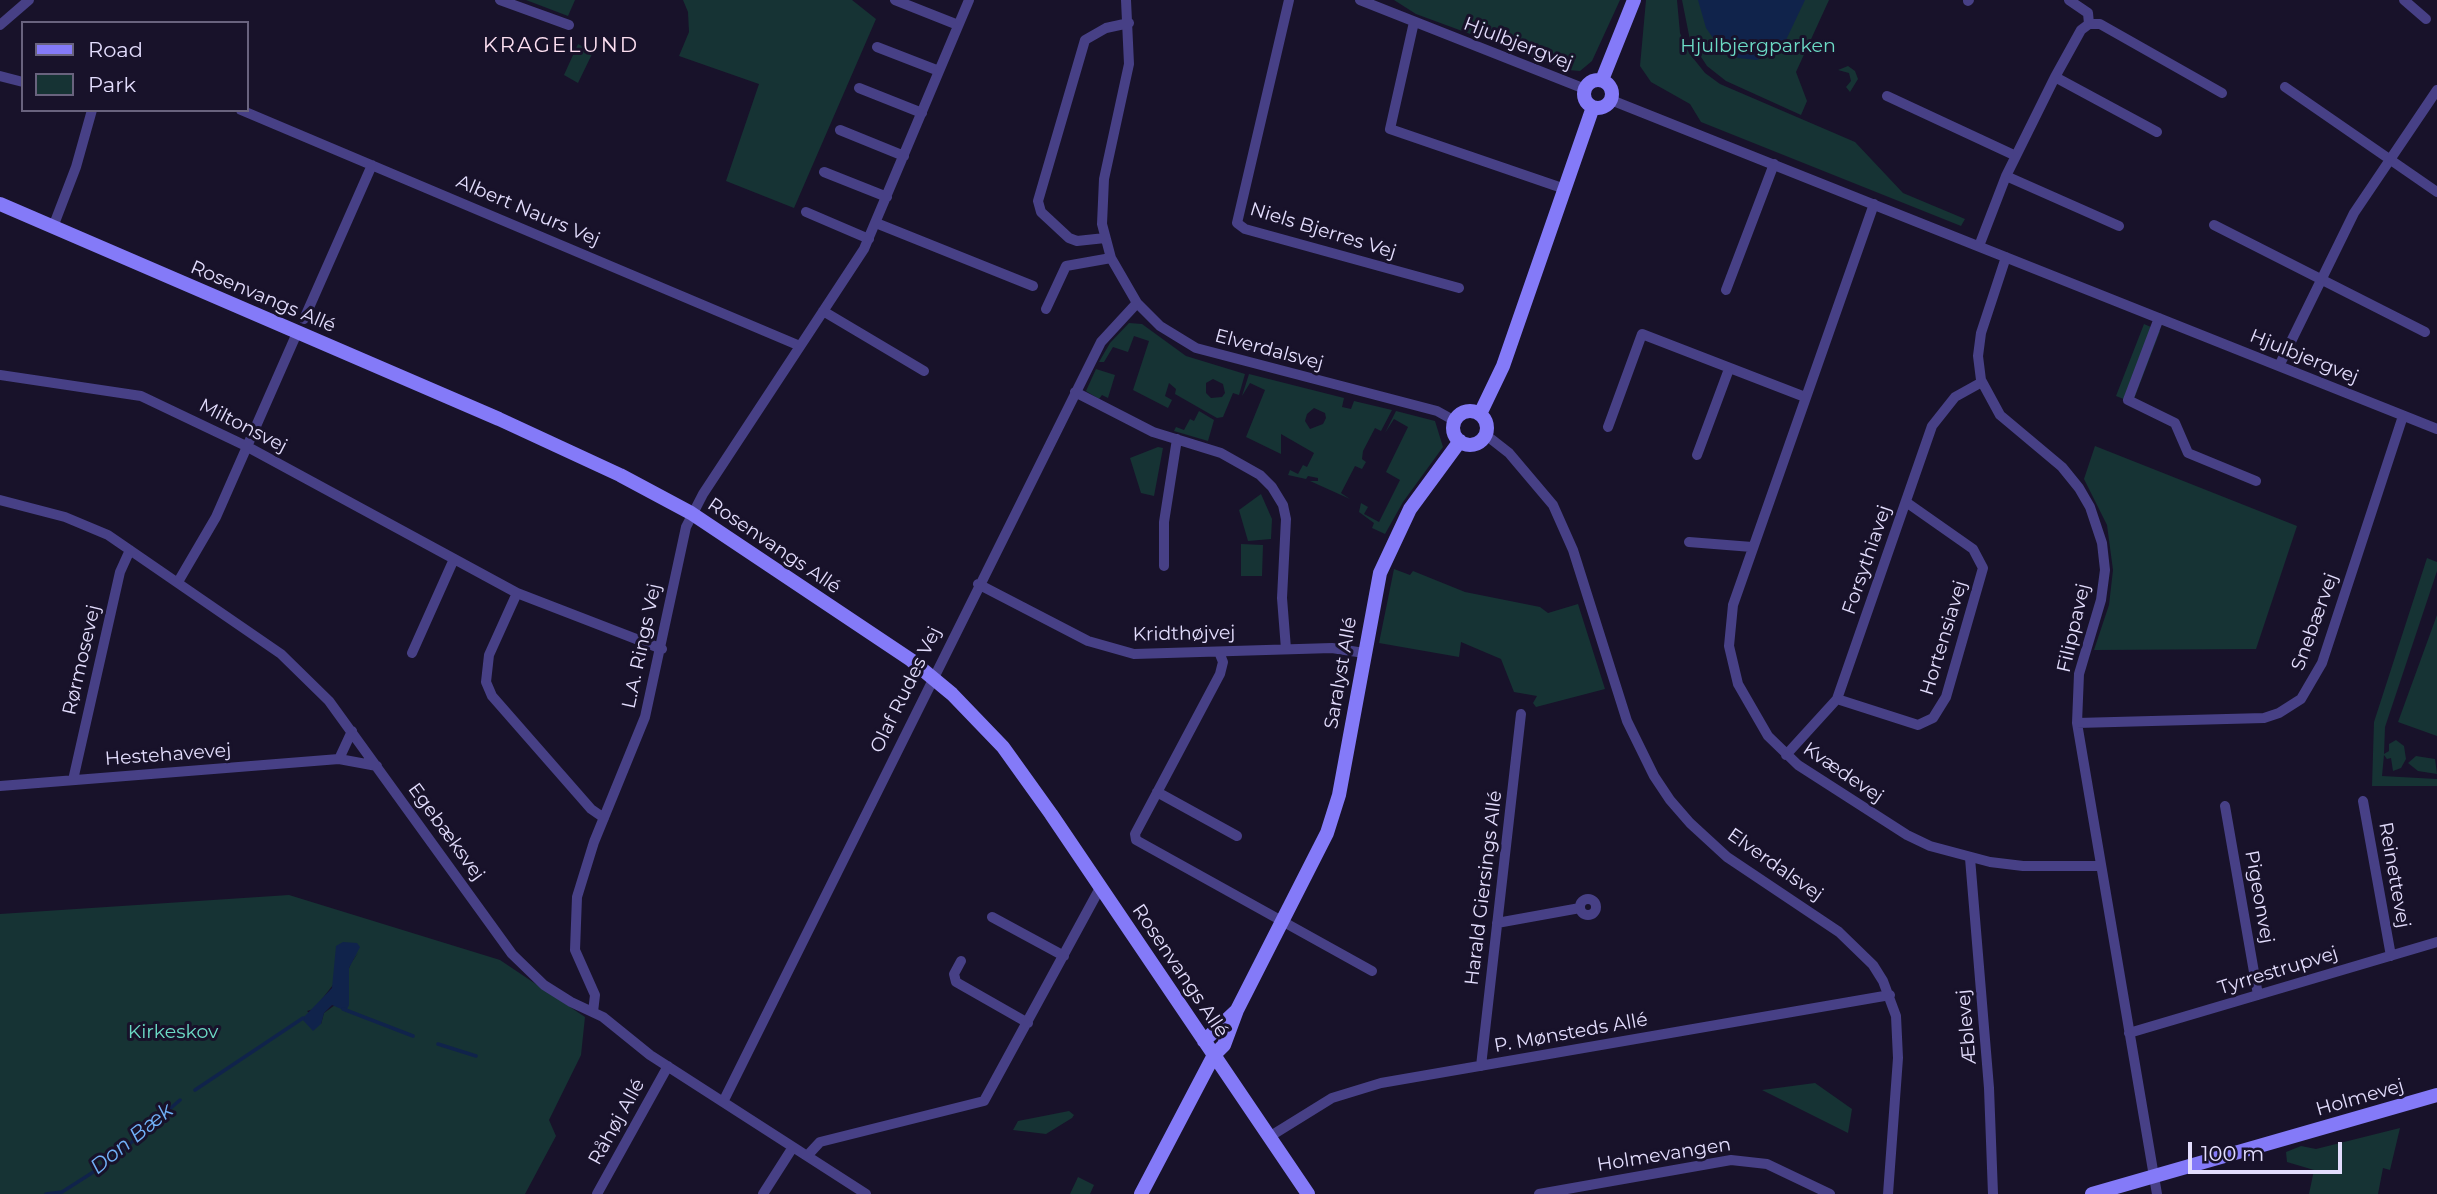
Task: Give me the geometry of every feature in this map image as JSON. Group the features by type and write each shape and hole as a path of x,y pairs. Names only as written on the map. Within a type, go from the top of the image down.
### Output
{"street":[{"path":"0,25 29,0"},
{"path":"500,0 569,25"},
{"path":"895,0 958,25"},
{"name":"L.A. Rings Vej","path":"593,1012 595,995 575,950 574,921 584,870 645,718 662,649 683,537 691,513 869,239 970,0"},
{"name":"Elverdalsvej","path":"1126,0 1129,23 1127,77 1101,201 1105,238 1111,258 1137,303 1160,326 1196,348 1437,411 1455,421"},
{"name":"Niels Bjerres Vej","path":"1289,0 1237,223 1245,229 1459,288"},
{"name":"Hjulbjergvej","path":"1360,0 1585,89"},
{"path":"1602,80 1634,0"},
{"path":"2069,0 2088,13 2089,24"},
{"path":"2404,0 2426,19"},
{"path":"1414,22 1390,128 1565,189"},
{"path":"1105,238 1077,241 1069,239 1041,212 1038,201 1086,40 1106,28 1129,23"},
{"path":"1979,246 2006,176 2055,77 2081,30 2089,24 2100,24 2222,93"},
{"path":"877,47 939,71"},
{"path":"0,76 21,81"},
{"path":"2055,77 2157,132"},
{"path":"1602,80 1611,88 1611,100 1602,108 1593,107 1586,102 1585,89 1590,82 1602,80"},
{"path":"2285,87 2437,192"},
{"path":"859,88 922,113"},
{"path":"2279,366 2354,212 2388,158 2437,90"},
{"path":"1887,96 2016,156"},
{"name":"Hjulbjergvej","path":"1611,100 2437,429"},
{"path":"1480,414 1503,366 1593,107"},
{"path":"52,227 76,167 91,112"},
{"name":"Albert Naurs Vej","path":"246,112 800,346"},
{"path":"841,130 904,156"},
{"path":"178,582 216,517 372,164"},
{"path":"1726,290 1774,164"},
{"path":"824,172 887,197"},
{"path":"2006,176 2119,226"},
{"name":"Rosenvangs Allé","path":"0,204 300,326 571,451 691,513 932,677 1003,747 1308,1194"},
{"name":"Kvædevej","path":"1874,204 1733,605 1729,646 1735,675 1746,702 1768,736 1786,755 1890,826 1930,846 1970,858 2023,866 2100,866"},
{"path":"806,212 869,239"},
{"path":"876,223 1033,286"},
{"path":"2214,225 2425,332"},
{"name":"Filippavej","path":"2006,257 1981,332 1978,356 1982,382 2000,415 2062,467 2079,488 2096,524 2105,570 2101,600 2079,674 2077,723 2157,1194"},
{"path":"1046,309 1066,266 1111,258"},
{"name":"Olaf Rudes Vej","path":"723,1102 1075,392 1101,342 1137,303"},
{"path":"823,311 924,370"},
{"path":"2159,318 2128,400 2175,423 2188,453 2256,481"},
{"path":"1608,427 1642,334 1805,397"},
{"path":"1697,455 1729,369"},
{"name":"Miltonsvej","path":"0,375 141,396 247,446 517,593 662,649"},
{"name":"Forsythiavej","path":"1786,755 1837,699 1939,413 1955,397 1982,382"},
{"path":"1075,392 1133,423 1221,453 1253,470 1272,487 1283,505 1286,519 1282,598 1286,649"},
{"path":"1463,412 1480,414 1487,424 1486,435 1471,445 1460,441 1454,434 1455,421 1463,412"},
{"name":"Snebærvej","path":"2077,723 2264,718 2301,699 2322,663 2403,416"},
{"name":"Elverdalsvej","path":"1486,435 1508,453 1553,505 1573,550 1628,721 1654,776 1671,800 1690,823 1727,857 1839,932 1873,965 1890,995 1896,1016 1898,1058 1888,1194"},
{"path":"1164,566 1164,522 1177,439"},
{"name":"Saralyst Allé","path":"1141,1194 1213,1055 1224,1045 1237,1010 1320,848 1336,807 1380,573 1392,542 1410,509 1460,441"},
{"name":"Egebæksvej","path":"0,500 86,525 130,550 281,654 329,701 512,954 544,985 593,1012 668,1066 866,1194"},
{"name":"Hortensiavej","path":"1837,699 1918,725 1933,718 1946,697 1983,568 1973,550 1906,502"},
{"path":"1689,542 1752,547"},
{"name":"Rørmosevej","path":"73,780 120,572 130,550"},
{"path":"412,653 454,559"},
{"name":"Kridthøjvej","path":"978,584 1088,641 1119,651 1151,655 1332,648 1364,653"},
{"path":"517,593 489,655 486,682 492,696 584,801 604,818"},
{"path":"1219,652 1223,662 1220,674 1135,834 1139,844 1372,971"},
{"name":"Harald Giersings Allé","path":"1481,1066 1521,714"},
{"path":"340,759 352,731"},
{"name":"Hestehavevej","path":"0,786 340,759 377,766"},
{"path":"1157,792 1237,836"},
{"name":"Reinettevej","path":"2363,801 2391,956"},
{"name":"Pigeonvej","path":"2225,806 2258,995"},
{"name":"Æblevej","path":"1970,858 1989,1088 1993,1194"},
{"path":"807,1156 820,1142 984,1101 1100,888"},
{"path":"1497,923 1580,908"},
{"path":"992,917 1064,956"},
{"name":"Tyrrestrupvej","path":"2129,1033 2437,942"},
{"path":"961,961 954,974 956,982 1028,1023"},
{"name":"P. Mønsteds Allé","path":"1269,1137 1332,1098 1381,1083 1890,995"},
{"name":"Saralyst Allé","path":"1204,1041 1237,1010"},
{"name":"Råhøj Allé","path":"597,1194 668,1066"},
{"name":"Holmevej","path":"2092,1194 2437,1095"},
{"path":"763,1194 793,1147"},
{"name":"Holmevangen","path":"1539,1194 1731,1160 1767,1164 1830,1194"}],"green space":[{"path":"526,0 575,0 568,16"},
{"path":"683,0 852,0 876,19 794,208 726,181 759,84 679,56 689,32 688,12"},
{"path":"1394,0 1620,0 1592,61 1580,71 1568,70 1416,14"},
{"path":"1646,0 1677,0 1680,33 1689,53 1705,73 1720,84 1855,142 1903,193 1965,219 1961,226 1701,122 1690,104 1651,82 1640,66"},
{"name":"Hjulbjergparken","path":"1682,0 1829,0 1796,72 1807,101 1801,115 1726,81 1707,66 1690,40"},
{"path":"578,44 593,52 578,83 564,75"},
{"path":"1848,66 1855,71 1858,79 1850,92 1846,87 1851,81 1849,73 1838,70"},
{"path":"1129,323 1142,324 1186,356 1245,374 1239,395 1233,393 1223,417 1217,418 1175,394 1176,389 1169,383 1165,396 1172,400 1168,408 1133,390 1149,341 1134,336 1128,352 1113,347 1104,362 1099,362 1110,343","holes":["1213,379 1223,384 1225,393 1222,397 1211,398 1206,393 1206,383"]},
{"path":"2144,324 2160,331 2134,399 2126,400 2116,396"},
{"path":"1096,369 1115,375 1108,398 1102,395 1099,399 1086,391"},
{"path":"1249,374 1344,398 1342,407 1351,409 1354,401 1392,410 1381,431 1375,428 1363,451 1362,459 1366,462 1362,469 1355,466 1341,493 1350,499 1310,481 1318,481 1318,478 1308,476 1306,479 1288,475 1290,470 1298,474 1303,465 1307,467 1314,453 1281,434 1281,454 1246,437 1265,390 1250,383 1242,396","holes":["1314,408 1325,413 1323,424 1310,429 1305,421 1307,414"]},
{"path":"1199,411 1214,420 1208,441 1174,431 1176,427 1184,430 1190,419 1194,421"},
{"path":"1396,411 1435,421 1443,447 1403,502 1385,534 1372,528 1374,523 1359,512 1361,503 1368,507 1364,514 1379,522 1400,480 1386,472 1408,427 1394,419 1385,433"},
{"path":"2095,446 2297,526 2256,649 2094,650 2109,605 2113,570 2107,525 2084,479"},
{"path":"1158,447 1163,448 1154,496 1141,493 1130,458"},
{"path":"1261,494 1272,519 1271,539 1248,541 1239,510"},
{"path":"1241,544 1263,545 1262,576 1241,576"},
{"path":"2427,558 2437,562 2437,571 2385,727 2384,754 2389,751 2389,744 2396,740 2404,746 2406,759 2401,768 2393,771 2391,758 2387,759 2384,755 2382,776 2437,779 2437,786 2372,786 2374,722"},
{"path":"1394,569 1410,575 1413,571 1465,592 1540,607 1548,613 1578,604 1605,689 1536,707 1533,703 1537,696 1514,692 1501,659 1461,642 1459,657 1379,643"},
{"path":"2437,615 2437,736 2398,722"},
{"path":"2416,756 2435,759 2437,774 2418,771 2408,763"},
{"name":"Kirkeskov","path":"289,895 500,960 585,1017 581,1055 549,1120 556,1136 525,1194 0,1194 0,914","holes":["359,952 351,963 335,1005 324,1013 321,1024 307,1011 314,1009"]},
{"path":"1815,1083 1852,1109 1848,1133 1762,1090"},
{"path":"1069,1111 1074,1115 1072,1118 1046,1134 1013,1130 1018,1121"},
{"path":"2400,1128 2390,1170 2383,1168 2378,1194 2309,1194 2314,1170 2287,1162 2286,1152 2301,1146 2316,1149"},
{"path":"1078,1177 1094,1185 1090,1194 1070,1194"}],"water":[{"path":"1698,0 1805,0 1786,40 1774,52 1757,60 1738,58 1718,45 1706,28"},
{"path":"343,942 357,943 360,947 349,968 349,1005 346,1011 332,1005 324,1013 321,1024 313,1031 302,1019 332,988 336,946"}],"waterway":[{"path":"343,1009 413,1036"},
{"name":"Don Bæk","path":"195,1090 303,1018"},
{"path":"438,1044 476,1056"},
{"name":"Don Bæk","path":"46,1194 62,1192 109,1162 180,1100"}],"district":[{"name":"KRAGELUND","path":"561,46"}]}
